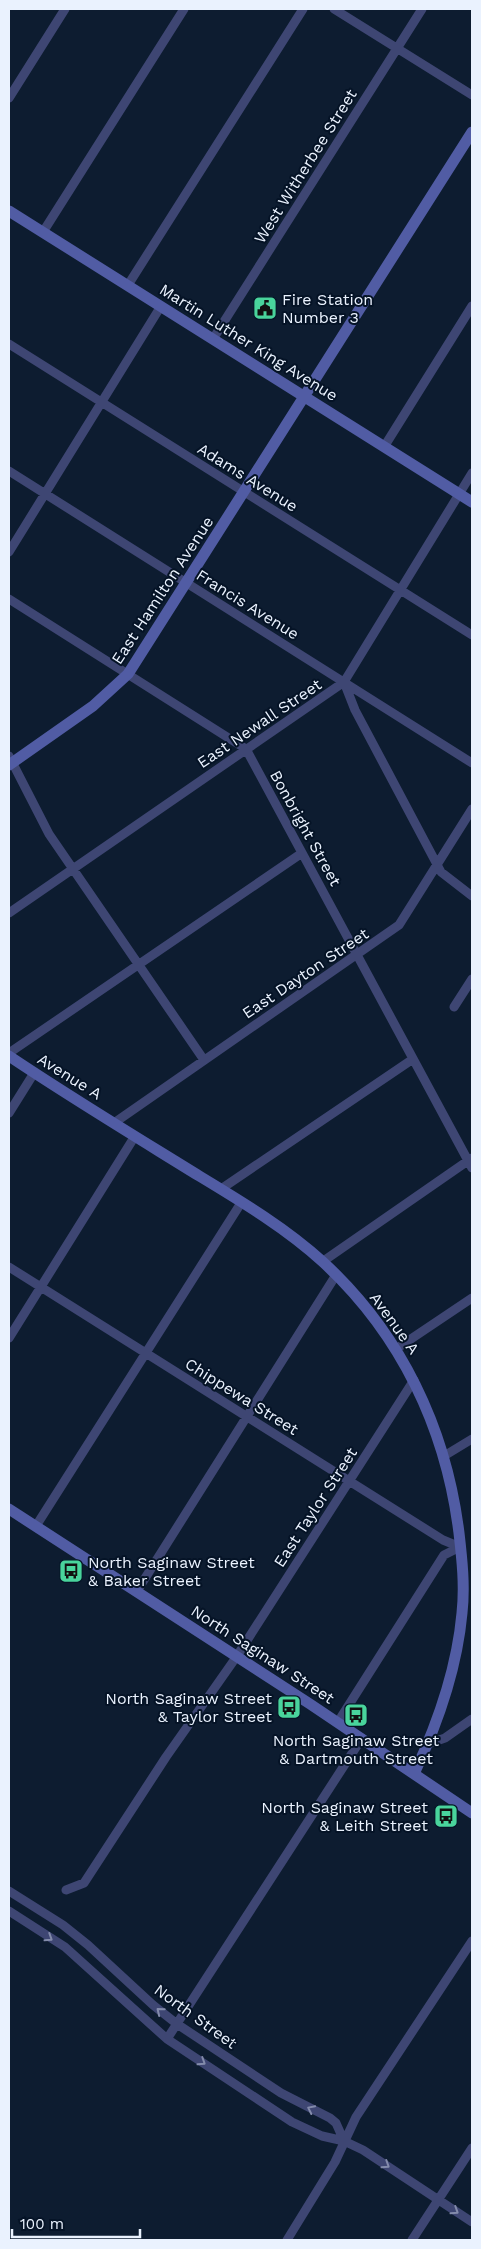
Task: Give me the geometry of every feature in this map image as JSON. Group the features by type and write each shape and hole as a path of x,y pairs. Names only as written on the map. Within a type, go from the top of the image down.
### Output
{"street":[{"path":"9,98 65,9"},
{"path":"43,232 184,9"},
{"path":"128,286 303,9"},
{"path":"334,9 472,95"},
{"name":"West Witherbee Street","path":"213,339 422,9"},
{"name":"East Hamilton Avenue","path":"10,762 93,706 128,674 472,132"},
{"name":"Martin Luther King Avenue","path":"9,211 472,502"},
{"path":"9,552 161,306"},
{"path":"384,446 472,306"},
{"name":"Adams Avenue","path":"9,344 103,402 243,493 472,635"},
{"name":"Francis Avenue","path":"9,471 358,689 472,763"},
{"name":"East Newall Street","path":"9,913 344,682 472,473"},
{"name":"Bonbright Street","path":"9,599 246,749 471,1162"},
{"path":"344,682 355,710 437,864 442,872 472,896"},
{"path":"10,762 49,834 204,1060"},
{"name":"East Dayton Street","path":"114,1123 399,926 472,809"},
{"path":"9,1054 302,853"},
{"path":"454,1007 472,980"},
{"name":"Avenue A","path":"9,1054 34,1073 221,1189 294,1239 322,1262 377,1320 414,1380 434,1426 444,1456 455,1503 460,1547 468,1580 448,1686 428,1744 414,1774"},
{"path":"221,1189 413,1058"},
{"path":"9,1113 34,1073"},
{"path":"9,1338 135,1136"},
{"path":"322,1262 471,1162"},
{"path":"36,1526 241,1202"},
{"name":"Chippewa Street","path":"9,1267 349,1482 443,1540 460,1547"},
{"path":"137,1591 336,1276"},
{"path":"396,1349 472,1298"},
{"name":"East Taylor Street","path":"66,1890 84,1884 166,1757 237,1656 414,1380"},
{"path":"444,1456 472,1439"},
{"name":"North Saginaw Street","path":"9,1509 338,1722 472,1813"},
{"path":"338,1722 444,1555 460,1547"},
{"path":"428,1744 445,1738 472,1719"},
{"path":"167,2039 362,1738"},
{"name":"North Street","path":"9,1890 88,1945 153,2005 177,2024 281,2093 330,2118 336,2123 344,2141"},
{"path":"13,1913 25,1901"},
{"name":"North Street","path":"13,1913 65,1947 167,2039 292,2122 322,2136 344,2141 363,2150 472,2222"},
{"path":"287,2240 336,2162 356,2117 472,1942"},
{"path":"412,2240 472,2148"}],"place":[{"name":"Fire Station Number 3","path":"265,308"},
{"name":"North Saginaw Street & Baker Street","path":"71,1571"},
{"name":"North Saginaw Street & Taylor Street","path":"289,1707"},
{"name":"North Saginaw Street & Dartmouth Street","path":"356,1715"},
{"name":"North Saginaw Street & Leith Street","path":"446,1816"}]}
